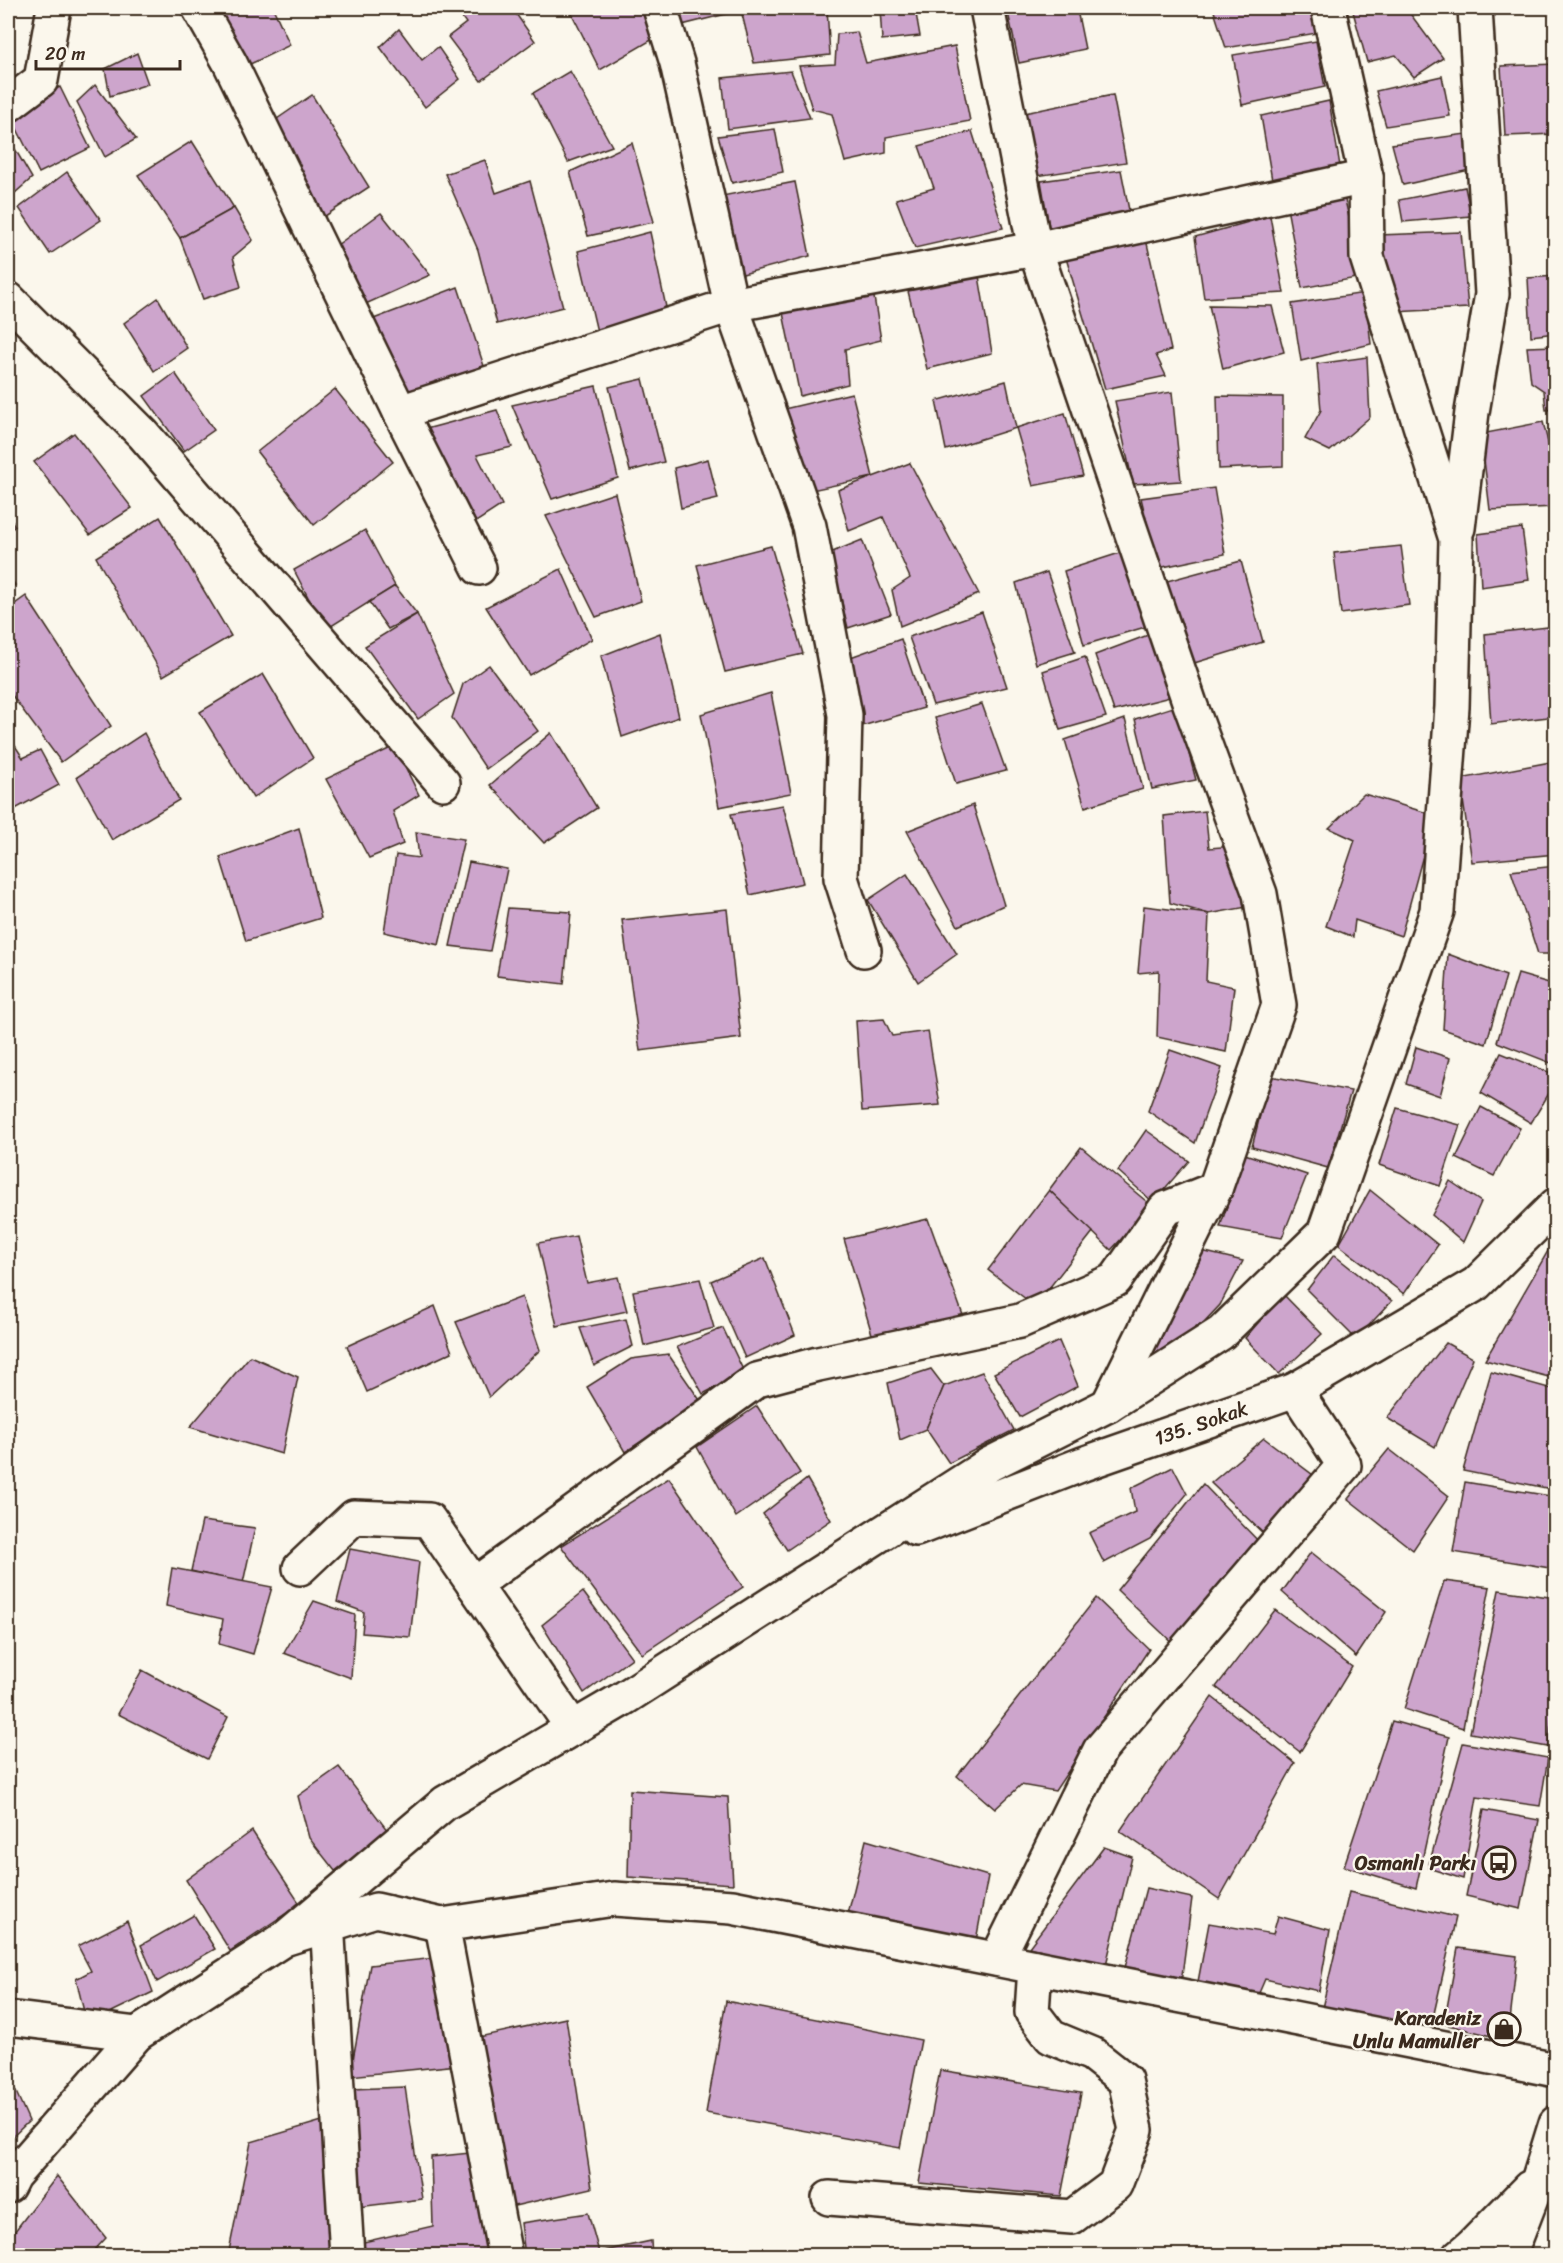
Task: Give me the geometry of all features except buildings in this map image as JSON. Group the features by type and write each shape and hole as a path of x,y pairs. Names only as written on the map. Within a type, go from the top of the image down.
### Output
{"street":[{"path":"8,105 41,80 54,8"},
{"path":"199,8 230,63 400,412 479,568"},
{"path":"660,8 677,63 731,305 809,526 845,715 841,878 864,950"},
{"path":"987,8 1035,249 1190,704 1260,894 1279,1005 1215,1189 1108,1405"},
{"path":"1328,8 1366,177 1368,257 1456,539"},
{"path":"8,2186 13,2176 137,2034 284,1939 326,1915 445,1803 573,1728 812,1580 990,1464 1108,1405 1221,1332 1324,1233 1437,912 1452,707 1456,539 1472,412 1492,294 1475,8"},
{"path":"400,412 731,305 1035,249 1366,177"},
{"path":"8,299 143,434 443,783"},
{"path":"474,1585 757,1380 818,1364 1020,1321 1115,1280 1165,1209 1215,1189"},
{"name":"135. Sokak","path":"812,1580 929,1524 1083,1464 1295,1390 1476,1284 1556,1206"},
{"path":"997,1959 1100,1750 1344,1465 1295,1390"},
{"path":"300,1568 354,1517 429,1520 573,1728"},
{"path":"326,1915 376,1910 442,1925 614,1899 732,1907 1556,2070"},
{"path":"326,1915 347,2256"},
{"path":"442,1925 506,2256"},
{"path":"829,2198 1072,2217 1115,2185 1136,2130 1125,2080 1092,2054 1051,2037 1032,2012 1035,1967"},
{"path":"8,2018 137,2034"},
{"path":"1509,2256 1539,2178 1556,2123"},
{"path":"1460,2256 1472,2247 1539,2178"}],"place":[{"name":"Osmanlı Parkı","path":"1499,1863"},
{"name":"Karadeniz Unlu Mamuller","path":"1504,2029"}]}
